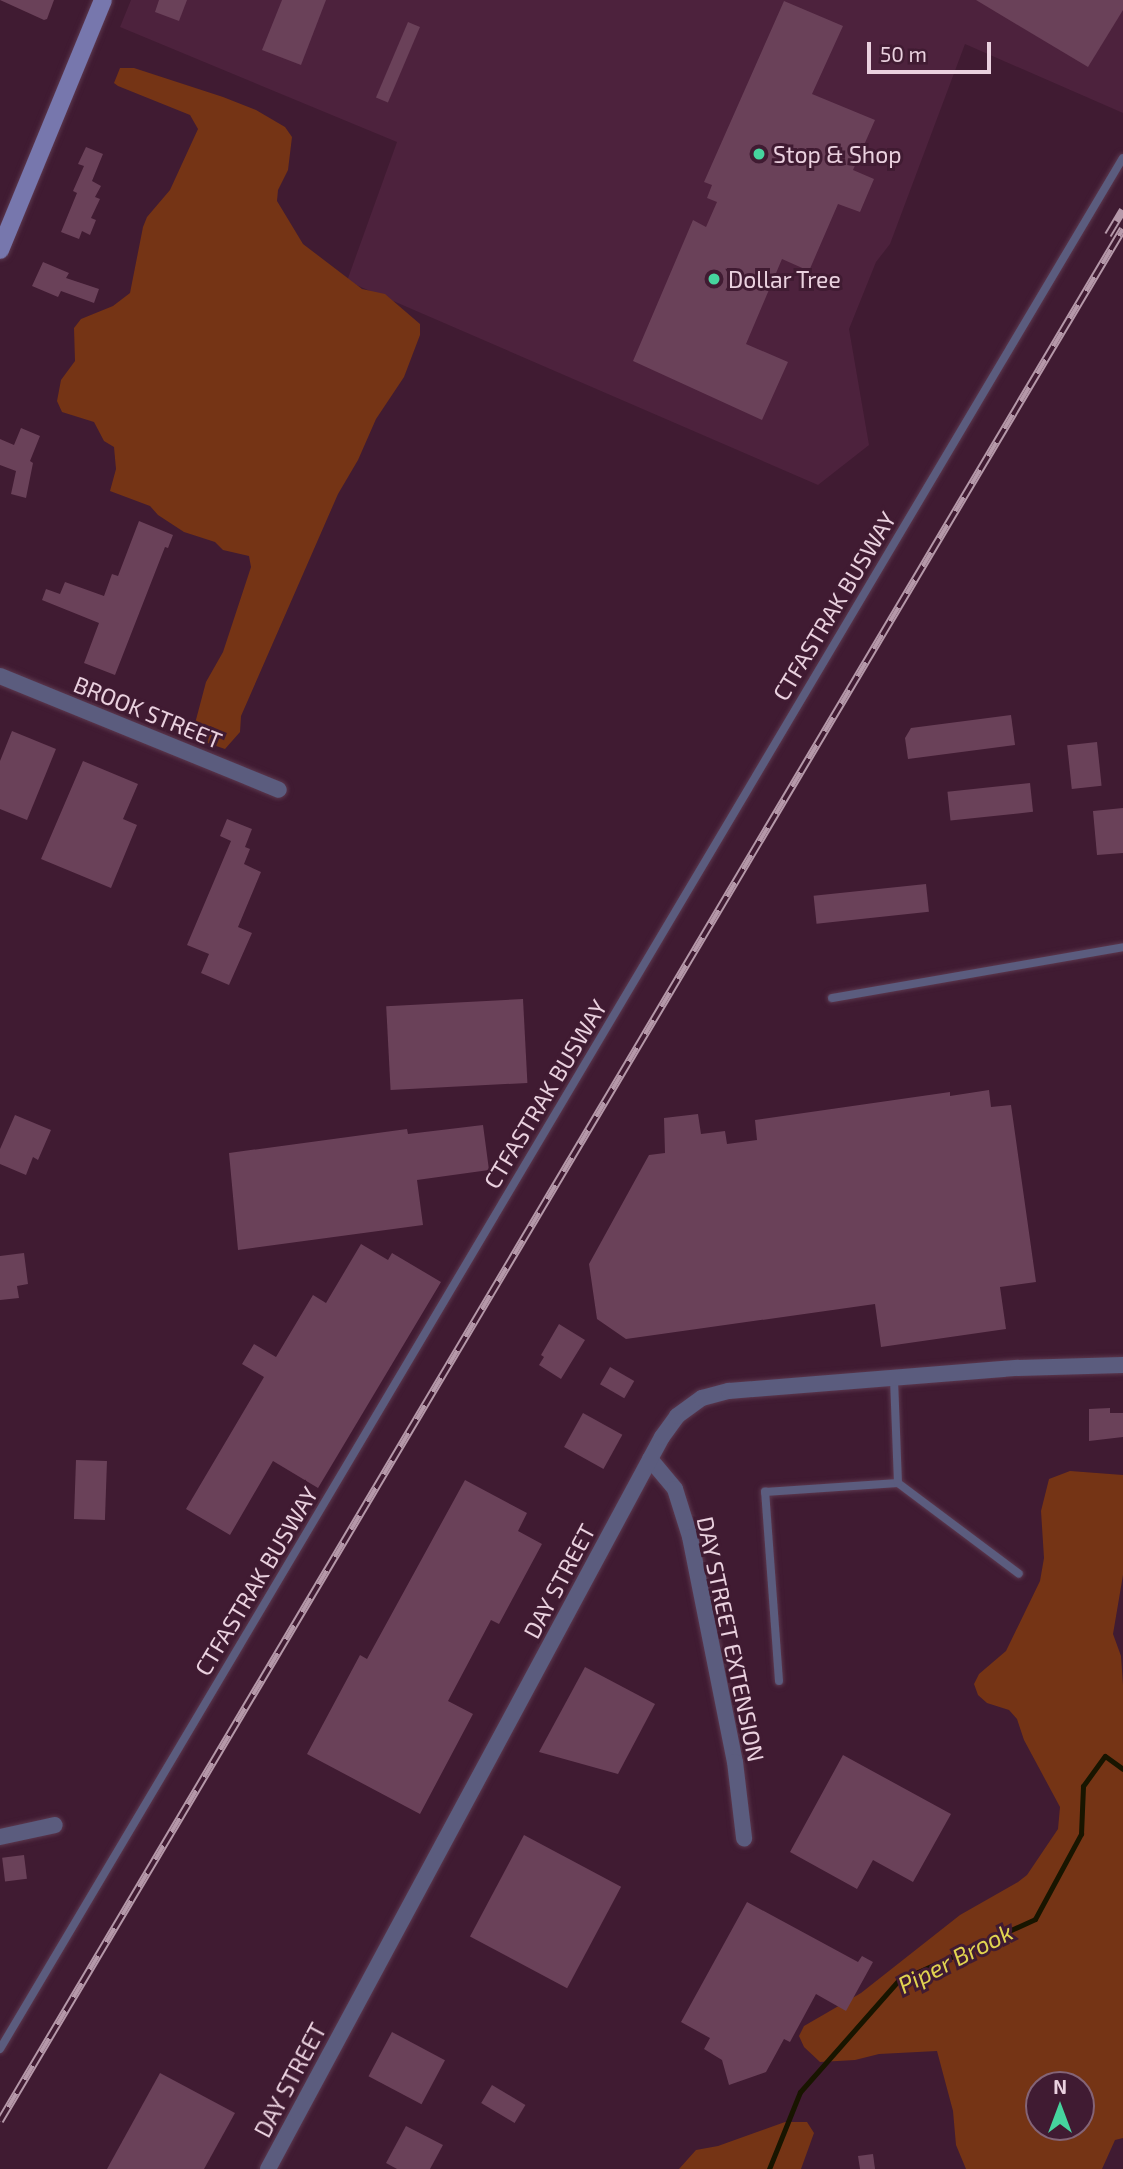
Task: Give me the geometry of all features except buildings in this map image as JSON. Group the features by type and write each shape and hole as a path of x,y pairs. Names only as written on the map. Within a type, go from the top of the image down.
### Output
{"main road":[{"path":"0,250 103,0"}],"street":[{"name":"BROOK STREET","path":"0,676 279,790"},
{"name":"DAY STREET","path":"268,2169 650,1459 677,1416 702,1398 729,1391 1017,1368 1123,1365"},
{"name":"DAY STREET EXTENSION","path":"650,1459 675,1489 690,1537 735,1762 744,1838"},
{"path":"0,1837 55,1825"}],"lane":[{"name":"CTFASTRAK BUSWAY","path":"0,2049 1123,158"},
{"path":"832,998 1123,947"},
{"path":"894,1378 898,1483"},
{"path":"779,1681 765,1492 898,1483 1019,1573"}],"shaded area":[{"path":"131,0 1123,0 1123,113 965,44 890,244 876,262 849,329 869,445 818,485 347,281 397,142 120,27"},
{"path":"120,68 134,68 223,97 256,110 285,127 292,137 288,170 278,190 277,201 303,244 362,289 385,294 420,324 420,335 404,377 376,419 358,460 338,494 241,716 240,732 225,749 199,740 193,731 206,682 223,652 251,567 249,556 223,550 215,542 184,532 158,515 150,506 110,491 116,469 114,447 104,441 94,422 62,412 57,401 61,380 75,361 74,328 81,319 113,306 130,293 147,217 170,190 198,129 190,115 114,83"},
{"path":"1070,1471 1123,1475 1123,1575 1113,1634 1121,1656 1123,1685 1123,2138 1115,2140 1102,2169 966,2169 956,2145 953,2111 937,2051 879,2054 855,2060 820,2062 804,2047 799,2036 804,2026 861,1993 960,1915 1027,1875 1058,1829 1060,1807 1024,1740 1017,1719 1009,1710 987,1703 978,1695 974,1684 979,1674 1006,1651 1040,1581 1044,1558 1041,1511 1049,1479"},
{"path":"785,2122 807,2122 814,2133 801,2169 679,2169 696,2150 718,2146"}],"waterway":[{"name":"Piper Brook","path":"769,2169 800,2092 898,1981 1035,1919 1081,1834 1083,1786 1105,1756 1123,1769"}],"railway":[{"path":"1108,235 1123,210"},
{"path":"0,2121 1123,229"}],"place":[{"name":"Stop & Shop","path":"759,154"},
{"name":"Dollar Tree","path":"714,279"}]}
